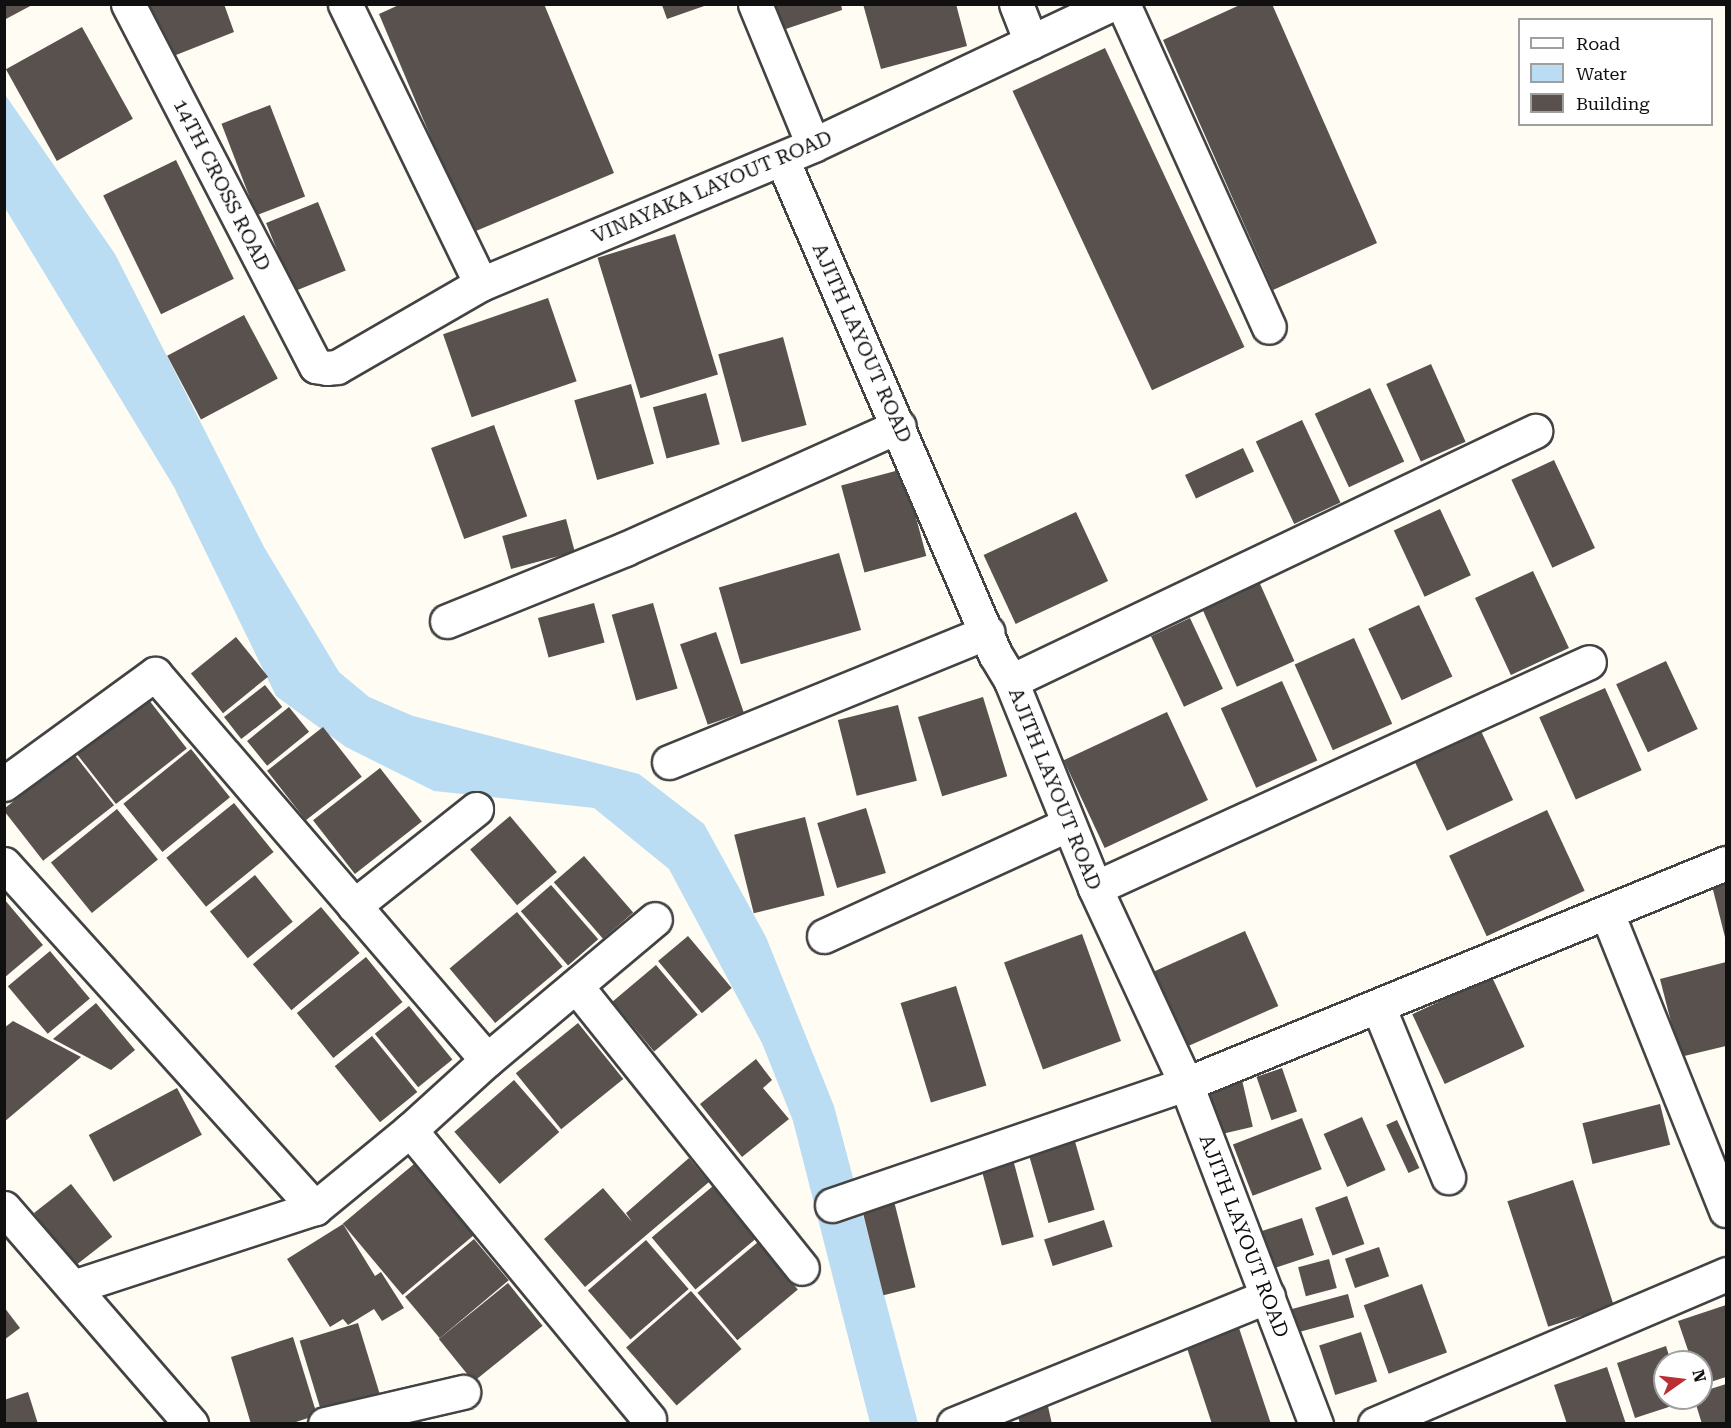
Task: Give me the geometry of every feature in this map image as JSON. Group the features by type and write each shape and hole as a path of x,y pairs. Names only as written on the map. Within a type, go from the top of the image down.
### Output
{"street":[{"name":"14TH CROSS ROAD","path":"129,4 316,366"},
{"path":"345,4 481,284"},
{"path":"754,4 813,145"},
{"path":"1016,4 1031,42"},
{"name":"VINAYAKA LAYOUT ROAD","path":"316,366 337,367 481,284 782,159 1111,4"},
{"path":"1123,4 1269,327"},
{"name":"AJITH LAYOUT ROAD","path":"782,159 987,633 1011,681 1095,888 1186,1084 1316,1424"},
{"path":"447,621 625,549 899,426"},
{"path":"1011,681 1535,431"},
{"path":"669,762 987,633"},
{"path":"1095,888 1589,662"},
{"path":"4,784 155,674 487,1060"},
{"path":"354,906 476,809"},
{"path":"824,936 1069,824"},
{"path":"832,1205 1186,1084 1726,863"},
{"path":"4,864 315,1208"},
{"path":"1607,913 1726,1210"},
{"path":"73,1287 315,1208 410,1130 487,1060 655,919"},
{"path":"576,986 802,1268"},
{"path":"1378,1006 1448,1177"},
{"path":"410,1130 649,1419"},
{"path":"4,1208 191,1424"},
{"path":"1375,1424 1726,1274"},
{"path":"954,1424 1268,1296"},
{"path":"325,1424 463,1392"}],"water":[{"path":"4,93 115,254 264,547 339,672 369,697 413,716 639,774 704,824 766,937 834,1106 918,1423 870,1423 793,1121 762,1043 669,869 594,808 434,791 346,747 276,696 174,487 5,208"}],"building":[{"path":"4,4 34,4 4,20"},
{"path":"145,4 224,4 234,32 166,59"},
{"path":"401,4 544,4 614,173 471,233 379,14"},
{"path":"761,4 841,4 842,10 771,34"},
{"path":"863,4 956,4 967,46 881,69"},
{"path":"1242,4 1272,4 1377,243 1273,290 1163,40"},
{"path":"662,5 707,5 667,19"},
{"path":"82,27 133,119 57,161 6,69"},
{"path":"1105,48 1244,347 1152,390 1013,91"},
{"path":"270,105 305,196 257,215 221,124"},
{"path":"176,160 234,279 161,314 103,196"},
{"path":"318,202 346,271 294,292 266,223"},
{"path":"675,234 718,375 641,398 598,258"},
{"path":"548,298 577,381 472,417 443,334"},
{"path":"244,315 278,379 201,419 167,356"},
{"path":"783,337 807,425 742,442 718,354"},
{"path":"1431,364 1466,442 1421,462 1386,384"},
{"path":"631,384 654,464 597,480 574,400"},
{"path":"1370,388 1404,461 1349,487 1315,414"},
{"path":"706,393 720,444 667,458 653,407"},
{"path":"1302,420 1340,502 1294,524 1256,442"},
{"path":"494,425 527,516 464,539 431,448"},
{"path":"1243,448 1254,472 1196,499 1185,475"},
{"path":"1554,460 1595,548 1552,568 1511,480"},
{"path":"903,469 926,556 864,572 841,486"},
{"path":"1440,509 1471,575 1425,597 1394,531"},
{"path":"1076,512 1108,581 1016,624 984,555"},
{"path":"566,519 575,552 511,569 502,536"},
{"path":"839,553 861,630 741,664 719,587"},
{"path":"1533,571 1569,648 1511,675 1475,598"},
{"path":"1257,577 1294,661 1237,687 1199,603"},
{"path":"594,603 605,643 549,658 538,618"},
{"path":"653,603 678,689 636,700 612,615"},
{"path":"1419,605 1452,677 1402,700 1368,629"},
{"path":"1190,618 1223,689 1184,707 1151,636"},
{"path":"716,632 744,712 708,725 680,644"},
{"path":"236,637 268,677 223,713 191,674"},
{"path":"1354,638 1392,724 1333,750 1295,664"},
{"path":"1666,661 1698,729 1648,752 1616,684"},
{"path":"1282,681 1317,760 1256,788 1221,708"},
{"path":"265,685 282,707 241,739 224,717"},
{"path":"1605,688 1642,770 1576,800 1539,717"},
{"path":"145,695 187,749 116,804 74,750"},
{"path":"983,697 1007,776 942,796 918,717"},
{"path":"898,705 917,781 857,796 838,720"},
{"path":"289,707 309,732 267,766 247,741"},
{"path":"1167,712 1208,800 1105,848 1064,760"},
{"path":"323,727 362,777 306,820 267,771"},
{"path":"1481,731 1513,800 1447,831 1415,762"},
{"path":"191,749 230,797 162,852 123,804"},
{"path":"74,754 114,805 43,861 4,809"},
{"path":"380,768 422,822 355,874 313,820"},
{"path":"234,803 274,852 206,907 166,858"},
{"path":"866,808 886,873 837,888 817,823"},
{"path":"117,809 158,860 92,913 51,862"},
{"path":"1547,810 1585,891 1487,936 1449,856"},
{"path":"510,816 557,872 517,905 470,849"},
{"path":"805,817 825,896 754,913 734,835"},
{"path":"584,856 633,913 603,939 554,882"},
{"path":"1726,870 1726,941 1709,874"},
{"path":"255,875 293,922 248,958 210,912"},
{"path":"551,885 598,939 568,966 521,911"},
{"path":"4,899 43,945 4,978"},
{"path":"321,907 360,953 291,1010 253,964"},
{"path":"517,912 563,966 495,1023 450,969"},
{"path":"1245,931 1278,1006 1186,1047 1153,972"},
{"path":"1082,934 1121,1041 1043,1070 1004,962"},
{"path":"688,936 732,988 702,1013 658,961"},
{"path":"50,951 90,998 48,1034 8,986"},
{"path":"366,957 403,1002 333,1058 297,1013"},
{"path":"1726,962 1726,1046 1680,1057 1660,979"},
{"path":"656,965 698,1015 654,1051 612,1002"},
{"path":"1492,977 1525,1047 1445,1084 1412,1014"},
{"path":"956,986 986,1085 931,1102 901,1003"},
{"path":"96,1003 135,1050 111,1070 53,1039"},
{"path":"409,1006 452,1060 418,1087 375,1034"},
{"path":"13,1021 81,1057 4,1122 4,1028"},
{"path":"578,1023 623,1079 561,1129 516,1073"},
{"path":"372,1036 417,1092 380,1122 335,1066"},
{"path":"756,1059 772,1080 763,1088 789,1119 742,1157 700,1104"},
{"path":"1282,1068 1297,1111 1271,1120 1256,1077"},
{"path":"514,1080 559,1132 500,1184 454,1132"},
{"path":"1242,1080 1253,1127 1220,1134 1209,1088"},
{"path":"177,1088 202,1135 114,1182 89,1135"},
{"path":"1660,1104 1670,1145 1593,1164 1582,1123"},
{"path":"1362,1117 1386,1170 1347,1187 1324,1134"},
{"path":"1302,1118 1322,1169 1253,1196 1233,1145"},
{"path":"1397,1120 1419,1168 1409,1173 1386,1125"},
{"path":"1072,1131 1095,1210 1048,1223 1026,1144"},
{"path":"1011,1152 1034,1237 1002,1246 979,1161"},
{"path":"689,1158 709,1182 585,1287 544,1239 603,1188 632,1222 626,1213"},
{"path":"414,1164 474,1235 403,1295 343,1224"},
{"path":"1573,1180 1614,1306 1548,1327 1507,1201"},
{"path":"71,1184 112,1237 75,1266 34,1213"},
{"path":"713,1186 757,1238 695,1290 652,1237"},
{"path":"1347,1196 1364,1244 1332,1256 1315,1208"},
{"path":"894,1201 916,1287 884,1295 862,1209"},
{"path":"1302,1218 1314,1255 1273,1268 1261,1231"},
{"path":"1104,1220 1113,1247 1053,1266 1044,1239"},
{"path":"343,1224 375,1276 381,1272 404,1308 382,1321 374,1309 348,1325 343,1319 330,1327 287,1259"},
{"path":"474,1239 509,1280 440,1338 405,1297"},
{"path":"646,1240 689,1289 631,1340 588,1291"},
{"path":"758,1242 798,1289 737,1340 697,1293"},
{"path":"1379,1247 1389,1276 1355,1288 1345,1259"},
{"path":"1329,1259 1337,1288 1306,1296 1298,1267"},
{"path":"508,1283 543,1326 473,1382 439,1339"},
{"path":"1422,1284 1447,1353 1389,1374 1364,1305"},
{"path":"691,1291 742,1349 677,1406 626,1347"},
{"path":"1348,1294 1354,1317 1297,1332 1291,1309"},
{"path":"1726,1305 1726,1377 1713,1381 1713,1350 1688,1350 1678,1321"},
{"path":"4,1307 20,1328 4,1340"},
{"path":"1237,1322 1271,1424 1212,1424 1184,1339"},
{"path":"358,1323 382,1402 324,1420 300,1341"},
{"path":"1361,1332 1377,1381 1335,1395 1319,1346"},
{"path":"293,1337 317,1415 290,1424 251,1424 231,1357"},
{"path":"1666,1346 1667,1350 1654,1350"},
{"path":"1653,1351 1653,1410 1660,1410 1635,1418 1617,1363"},
{"path":"1607,1367 1626,1424 1567,1424 1554,1385"},
{"path":"1726,1384 1726,1422 1702,1424 1698,1410 1713,1410 1713,1388"},
{"path":"28,1392 38,1424 4,1424 4,1400"},
{"path":"1047,1402 1052,1424 1020,1424 1016,1409"}]}
